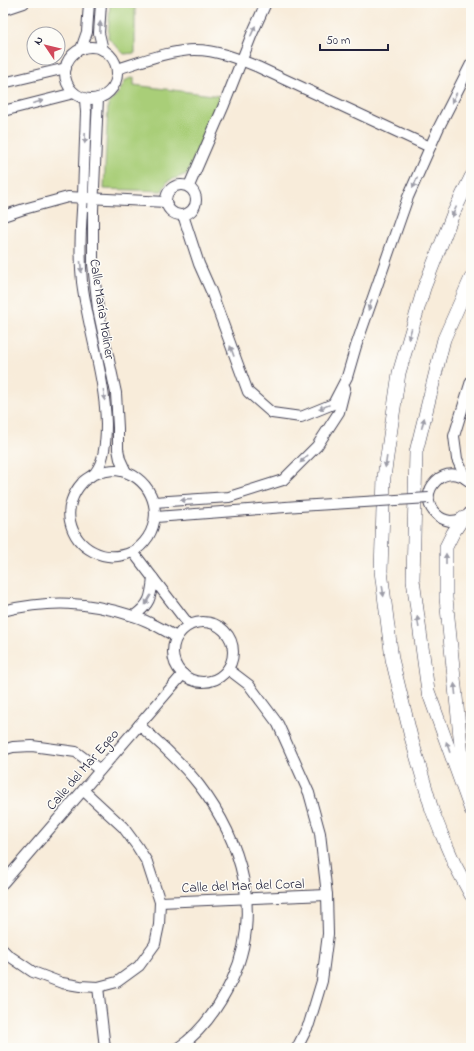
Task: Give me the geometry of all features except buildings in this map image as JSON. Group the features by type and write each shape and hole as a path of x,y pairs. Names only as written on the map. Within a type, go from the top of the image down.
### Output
{"main road":[{"path":"471,177 453,214 424,288 399,374 384,477 380,571 392,659 411,737 432,810 471,907"},
{"path":"471,278 444,339 416,452 412,580 428,691 471,810"},
{"path":"466,797 446,598 446,547 453,533 467,515"},
{"path":"454,863 471,895"}],"street":[{"path":"3,10 24,3"},
{"path":"81,49 87,32 89,3"},
{"path":"101,3 99,33 103,50"},
{"path":"189,186 266,3"},
{"path":"89,47 103,50 110,55 117,69 115,84 105,95 98,98 85,99 74,92 67,81 66,68 69,60 81,49 89,47"},
{"path":"117,69 162,55 195,50 215,52 242,60 430,147"},
{"path":"154,502 228,497 283,480 317,446 339,412 356,346 408,197 430,147 471,64"},
{"path":"3,84 66,68"},
{"path":"3,111 74,92"},
{"name":"Calle María Moliner","path":"98,98 93,264 97,302 116,393 118,449 120,459 126,472"},
{"name":"Calle María Moliner","path":"85,99 86,112 80,257 82,282 104,393 106,425 104,448 100,463 94,474"},
{"path":"178,184 189,186 196,194 196,205 189,213 178,215 173,213 169,209 166,202 166,197 172,188 178,184"},
{"path":"3,216 68,197 166,202"},
{"path":"183,215 199,264 211,291 248,392 272,413 300,417 333,404 347,377"},
{"path":"469,481 457,459 454,436 471,381"},
{"path":"115,470 126,472 138,479 148,489 154,502 156,516 152,530 144,543 133,552 120,556 106,556 93,552 82,544 74,533 69,520 70,506 74,493 83,482 94,474 115,470"},
{"path":"467,515 456,521 448,521 440,518 434,513 430,506 429,498 433,484 445,475 460,475 469,481"},
{"path":"156,516 429,498"},
{"path":"133,552 189,625"},
{"path":"134,616 142,610 151,597 153,578"},
{"path":"3,611 28,605 56,603 89,605 134,616 177,637"},
{"path":"197,622 215,624 223,628 229,635 234,652 232,661 228,669 217,679 203,682 189,679 183,674 175,663 173,657 174,643 182,630 189,625 197,622"},
{"path":"228,669 249,685 278,724 309,793 320,833 328,934 322,980 309,1024 297,1048"},
{"name":"Calle del Mar Egeo","path":"3,883 183,674"},
{"path":"139,725 198,783 212,803 227,828 237,854 247,899 243,949 230,986 209,1019 191,1040 178,1048"},
{"path":"3,750 13,747 32,746 76,752 100,770"},
{"path":"3,950 33,972 62,983 98,987 117,982 139,966 155,944 159,925 160,902 147,862 123,827 83,790"},
{"name":"Calle del Mar del Coral","path":"160,902 326,895"},
{"path":"98,987 105,1048"}],"green space":[{"path":"110,3 135,3 135,53 124,54 108,38"},
{"path":"134,77 134,85 220,96 187,174 168,181 162,191 104,189 108,105 119,92 126,80"}]}
